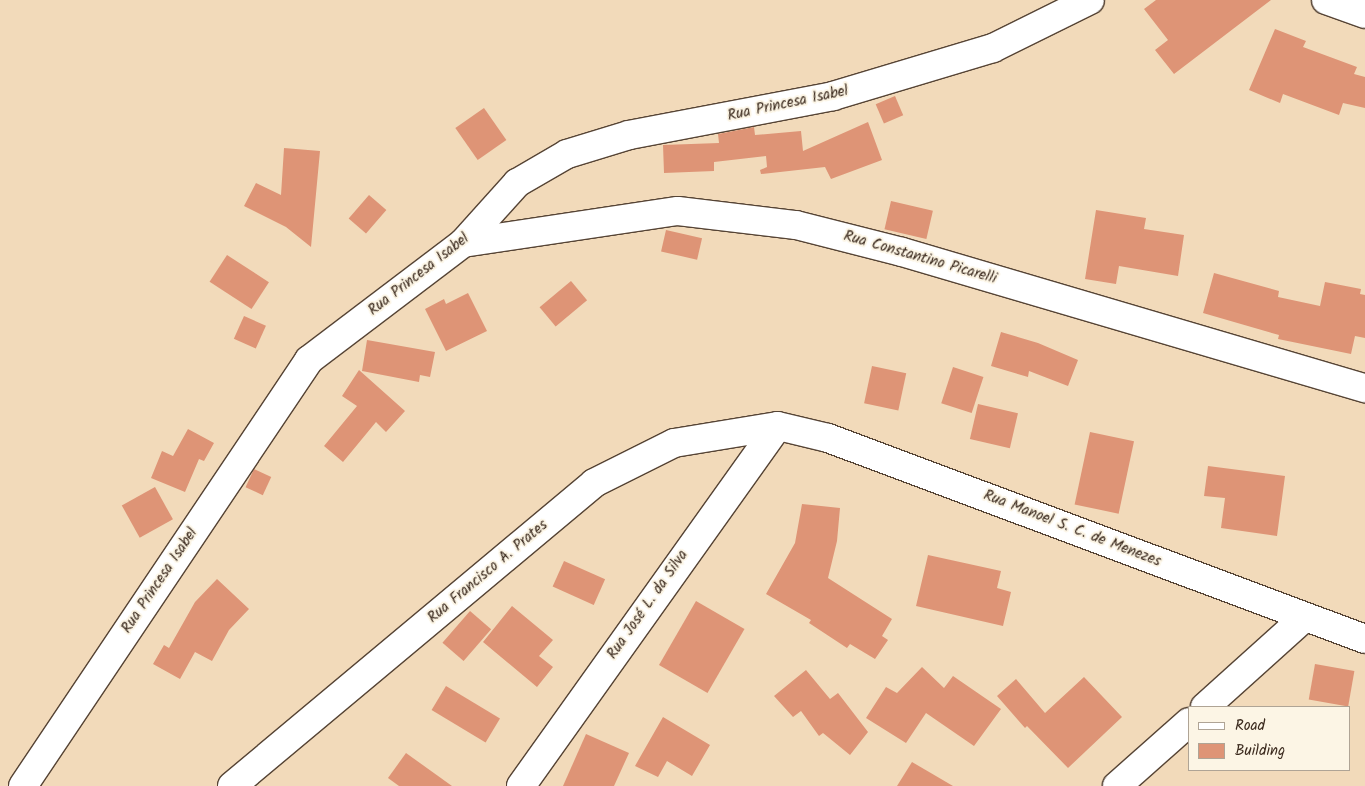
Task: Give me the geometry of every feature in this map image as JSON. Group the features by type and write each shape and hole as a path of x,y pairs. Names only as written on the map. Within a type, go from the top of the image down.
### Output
{"street":[{"name":"Rua Princesa Isabel","path":"23,786 309,360 463,243 517,183 567,154 629,135 833,96 993,48 1090,0"},
{"path":"1326,0 1365,14"},
{"name":"Rua Constantino Picarelli","path":"463,243 678,211 796,225 902,252 1365,388"},
{"name":"Rua Manoel S. C. de Menezes","path":"778,426 828,438 980,493 1304,618 1365,639"},
{"name":"Rua Francisco A. Prates","path":"232,786 594,483 674,443 778,426"},
{"name":"Rua José L. da Silva","path":"521,786 778,426"},
{"path":"1206,706 1304,618"},
{"path":"1117,786 1188,723"}],"building":[{"path":"1156,0 1271,0 1174,74 1155,50 1168,40 1144,9"},
{"path":"1275,29 1306,41 1303,47 1357,67 1354,74 1365,77 1365,108 1343,103 1339,115 1283,94 1280,103 1249,90"},
{"path":"895,96 903,115 884,124 876,104"},
{"path":"484,108 506,140 478,160 455,128"},
{"path":"868,122 882,160 831,179 825,167 761,174 760,170 767,167 766,156 714,162 714,171 664,173 663,145 719,143 718,134 754,127 755,135 801,131 803,151"},
{"path":"284,148 320,151 311,247 286,227 244,206 256,183 281,195"},
{"path":"369,195 386,210 366,233 349,218"},
{"path":"891,201 933,211 926,239 884,229"},
{"path":"1096,210 1146,218 1144,229 1184,235 1178,276 1119,266 1116,284 1085,279"},
{"path":"666,230 702,238 697,260 661,251"},
{"path":"227,255 269,282 252,309 210,282"},
{"path":"1214,273 1279,291 1278,297 1320,306 1325,282 1361,289 1360,294 1365,295 1365,338 1355,336 1351,354 1278,339 1279,335 1203,313"},
{"path":"571,281 587,300 556,327 540,307"},
{"path":"468,293 487,331 446,351 425,309 444,299 446,304"},
{"path":"244,316 266,326 256,349 234,339"},
{"path":"1001,332 1038,343 1078,360 1068,386 1029,371 1028,377 991,366"},
{"path":"367,340 435,352 430,377 420,375 419,382 362,371"},
{"path":"872,366 906,373 898,410 864,403"},
{"path":"953,367 983,377 972,413 941,403"},
{"path":"359,370 405,411 386,432 376,422 343,462 324,446 357,406 342,396"},
{"path":"978,404 1018,413 1010,448 970,439"},
{"path":"188,429 214,443 204,461 199,459 185,492 151,478 162,451 173,456"},
{"path":"1090,432 1134,441 1119,514 1075,504"},
{"path":"1208,466 1285,476 1277,536 1221,528 1225,498 1204,496"},
{"path":"254,469 271,477 263,495 246,487"},
{"path":"155,487 173,519 140,538 122,505"},
{"path":"802,504 840,508 837,541 828,578 892,619 882,636 888,640 875,659 850,644 847,648 809,623 811,620 766,594 795,543"},
{"path":"928,555 1001,571 997,588 1011,592 1003,626 916,606"},
{"path":"564,561 605,579 594,605 553,587"},
{"path":"217,579 249,609 229,630 212,661 195,652 180,679 153,664 164,645 169,648 195,602"},
{"path":"696,601 744,629 707,693 659,665"},
{"path":"512,606 553,640 539,656 553,667 537,687 483,642"},
{"path":"470,611 491,629 464,661 442,643"},
{"path":"1315,664 1354,671 1348,706 1309,699"},
{"path":"922,667 944,688 953,676 1001,709 974,746 926,713 906,743 866,718 886,687 897,693"},
{"path":"806,670 830,699 838,693 868,732 850,755 823,733 819,736 801,711 793,717 774,696"},
{"path":"1084,677 1122,717 1068,768 1027,726 1025,728 997,696 1016,679 1045,713"},
{"path":"446,686 500,718 486,742 432,710"},
{"path":"663,717 710,745 692,776 667,761 658,777 635,766"},
{"path":"586,734 629,753 614,786 563,786"},
{"path":"406,753 452,786 399,786 388,778"},
{"path":"912,762 953,786 897,786"}]}
